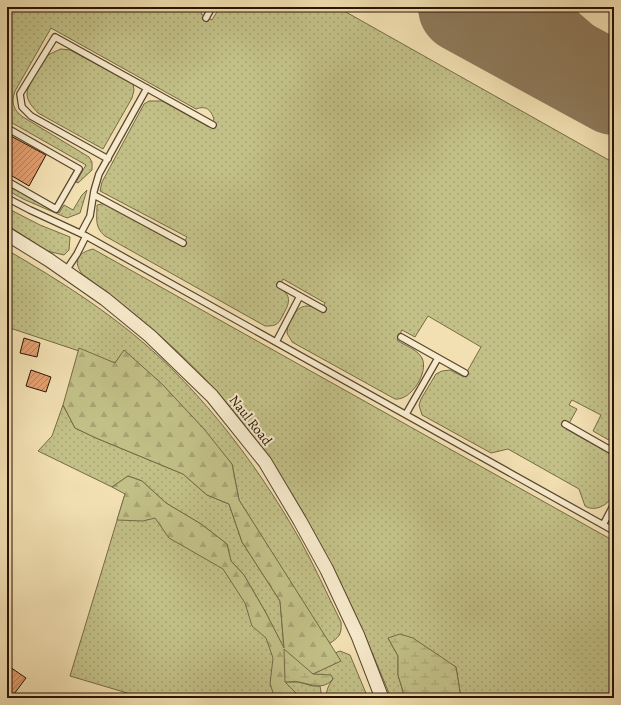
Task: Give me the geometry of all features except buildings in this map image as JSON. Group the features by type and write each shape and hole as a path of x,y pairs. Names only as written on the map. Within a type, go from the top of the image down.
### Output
{"street":[{"name":"Naul Road","path":"7,234 105,299 150,336 212,396 265,462 300,521 327,570 358,636 382,698"}],"lane":[{"path":"206,18 212,7"},
{"path":"108,159 31,116 22,107 20,94 55,37 213,125"},
{"path":"65,272 77,254 90,216 99,174 147,88"},
{"path":"7,128 79,169 56,209 7,181"},
{"path":"94,195 183,243"},
{"path":"7,198 83,234 614,531"},
{"path":"280,285 323,309"},
{"path":"276,342 300,296"},
{"path":"401,337 465,373"},
{"path":"406,414 438,358"},
{"path":"565,424 614,452"},
{"path":"603,524 614,504"}],"green space":[{"path":"7,7 205,7 201,14 212,20 220,7 337,7 614,163 614,443 593,431 601,415 572,400 569,405 577,409 566,429 614,456 615,477 611,498 600,507 587,507 585,506 579,489 508,449 491,453 422,415 419,405 421,399 436,374 442,371 450,370 464,377 481,347 428,316 415,337 402,330 397,340 417,352 422,358 424,364 421,378 412,391 401,398 395,399 292,342 287,333 287,329 295,313 304,306 316,308 321,311 325,303 283,279 279,287 288,296 287,306 278,323 265,326 101,233 97,222 97,205 106,203 183,244 187,237 100,191 102,182 144,104 149,101 162,101 209,127 214,119 213,116 208,109 196,109 51,28 15,91 13,102 17,112 23,117 89,157 92,162 92,170 78,183 76,182 86,165 7,120"},
{"path":"61,49 70,50 133,84 134,90 132,98 103,149 38,113 28,100 27,91 44,59"},
{"path":"7,184 59,213 64,205 73,210 82,195 87,190 80,213 67,218 23,199 7,190"},
{"path":"7,208 40,225 70,237 69,250 64,255 47,251 7,225"},
{"path":"93,249 614,541 614,698 461,698 456,667 388,638 398,656 398,675 405,698 391,698 341,584 302,510 280,475 257,441 231,408 197,371 161,336 82,274 77,261 78,258 83,253"},
{"path":"7,250 92,303 119,323 172,369 220,422 262,479 305,548 341,622 341,630 339,635 329,644 239,500 232,464 162,384 124,351 115,363 7,327"},
{"path":"79,348 115,363 124,350 162,384 204,429 232,464 239,500 341,661 313,674 285,682 301,698 275,698 270,684 273,658 266,638 252,626 245,603 223,569 169,538 155,518 143,521 117,520 125,494 112,487 128,476 142,481 166,503 201,524 227,544 231,561 244,575 284,648 280,601 242,542 229,504 207,495 183,474 75,428 63,405"},
{"path":"63,405 75,428 183,474 207,495 229,504 242,542 280,601 284,649 266,613 244,575 231,561 227,544 201,524 166,503 142,481 128,476 112,487 38,451 52,436"},
{"path":"125,494 221,564 269,636 277,659 279,698 144,698 70,676"},
{"path":"400,634 413,638 456,667 461,698 405,698 398,675 398,656 388,638"},
{"path":"284,649 313,674 331,675 333,679 329,683 321,686 297,682 285,682"},
{"path":"340,651 350,655 368,698 327,698 328,688 333,679 313,674 340,661 335,653"},
{"path":"285,682 298,682 313,686 320,686 322,698 301,698"}],"taxiway":[{"path":"544,7 614,68"}],"runway":[{"path":"464,7 614,89"}]}
